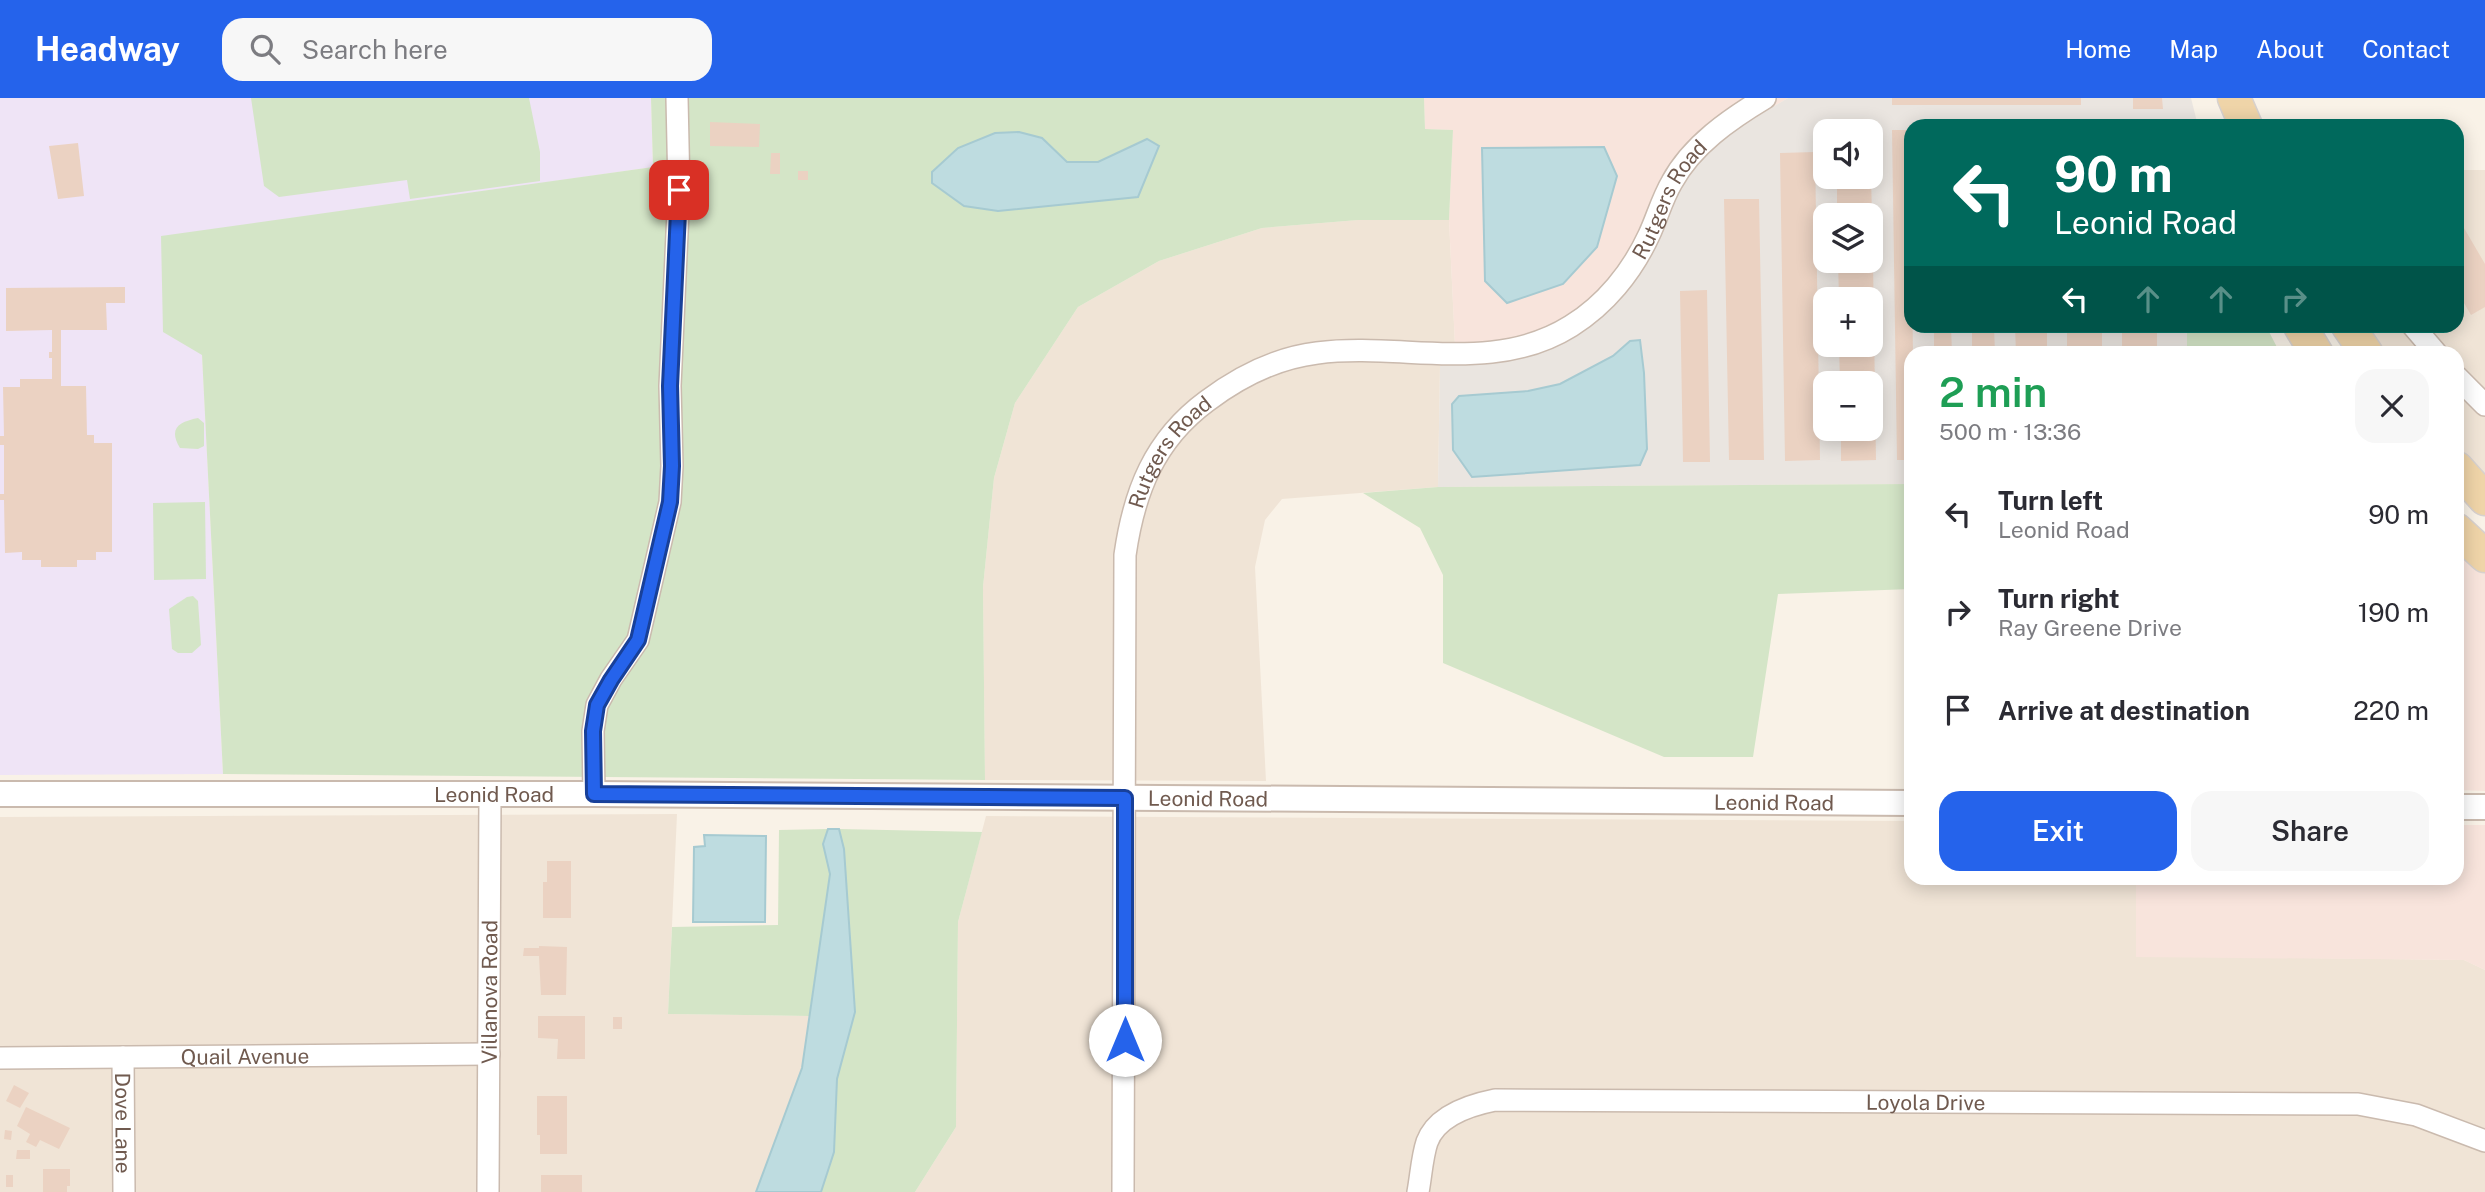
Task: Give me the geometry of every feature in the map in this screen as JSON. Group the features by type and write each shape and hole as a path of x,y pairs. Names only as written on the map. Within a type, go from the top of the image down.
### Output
{"main road":[{"path":"2218,98 2222,119"},
{"path":"2234,98 2243,119"},
{"path":"2464,536 2485,556"}],"street":[{"path":"594,794 593,731 597,705 638,640 670,502 670,386 679,190 677,98"},
{"name":"Rutgers Road","path":"1123,1192 1127,543 1130,518 1139,489 1153,461 1175,430 1198,407 1257,369 1288,359 1316,353 1343,352 1482,354 1513,350 1542,341 1570,327 1597,307 1636,260 1672,181 1685,162 1703,142 1738,114 1765,98"},
{"path":"2464,384 2485,405"},
{"name":"Leonid Road","path":"0,794 594,794 1904,803"},
{"name":"Villanova Road","path":"488,1192 489,794"},
{"path":"2464,807 2485,807"},
{"name":"Quail Avenue","path":"0,1058 489,1055"},
{"name":"Dove Lane","path":"123,1057 124,1192"},
{"name":"Loyola Drive","path":"1418,1192 1427,1141 1440,1124 1456,1112 1495,1100 2358,1104 2416,1115 2485,1142"}],"shaded area":[{"path":"0,98 651,98 653,167 161,237 202,354 223,774 0,775"},
{"path":"1424,98 1788,98 1736,129 1661,234 1645,266 1620,300 1583,330 1546,351 1499,362 1456,366 1449,220 1453,130 1425,129"},
{"path":"1788,98 2191,98 2196,119 1904,119 1904,333 2187,333 2187,346 1904,346 1904,484 1438,487 1440,366 1499,362 1546,351 1583,330 1620,300 1645,266 1678,192 1703,158 1736,129"},
{"path":"2464,170 2485,170 2485,482 2464,460 2464,346 2377,346 2369,333 2464,333"},
{"path":"1358,220 1449,220 1456,366 1440,366 1438,487 1282,499 1265,520 1255,567 1266,781 985,780 983,587 994,478 1015,403 1078,307 1159,261 1262,228"},
{"path":"2464,553 2485,573 2485,791 2464,790"},
{"path":"677,814 668,1014 809,1016 802,1068 756,1192 0,1192 0,817"},
{"path":"986,816 1904,821 1904,885 2136,885 2136,956 2464,960 2485,970 2485,1192 915,1192 956,1127 958,922"},
{"path":"2464,825 2485,825 2485,970 2464,960 2136,957 2136,885 2464,885"}],"green space":[{"path":"251,98 529,98 540,152 540,181 410,199 407,180 279,197 264,186"},
{"path":"651,98 1424,98 1425,129 1453,130 1449,220 1358,220 1262,228 1159,261 1078,307 1015,403 994,478 983,587 985,780 223,774 202,355 163,332 161,236 653,167"},
{"path":"2187,333 2270,333 2276,346 2187,346"},
{"path":"198,418 204,423 204,446 198,449 180,448 175,435 177,427"},
{"path":"1904,484 1904,589 1778,594 1753,757 1664,757 1443,663 1443,575 1420,528 1363,493 1438,487"},
{"path":"205,502 206,579 154,580 153,503"},
{"path":"193,596 198,601 201,645 192,653 178,653 172,649 169,609"},
{"path":"828,829 823,844 830,874 809,1016 668,1014 672,927 778,925 779,830"},
{"path":"839,829 982,832 958,922 956,1127 915,1192 821,1192 834,1152 837,1079 855,1012 844,849"}],"water":[{"path":"1019,132 1042,138 1067,162 1098,162 1147,139 1159,146 1138,197 998,211 964,206 932,183 932,172 958,148 995,133"},
{"path":"1604,147 1617,176 1597,247 1563,284 1507,303 1485,281 1482,148"},
{"path":"1640,340 1647,449 1640,465 1472,477 1453,450 1452,404 1459,396 1528,391 1560,384 1613,356 1630,341"},
{"path":"828,829 839,829 844,849 855,1012 837,1079 834,1152 821,1192 756,1192 802,1068 830,874 823,844"},
{"path":"704,835 766,836 765,922 693,922 694,847 705,846"}],"building":[{"path":"1892,98 2081,98 2081,105 1892,105"},
{"path":"2133,98 2162,98 2163,109 2133,109"},
{"path":"710,122 760,124 759,147 710,146"},
{"path":"1892,130 1904,130 1904,333 1913,333 1913,346 1904,346 1904,460 1897,460"},
{"path":"78,143 84,196 58,199 49,146"},
{"path":"1813,152 1816,203 1813,203 1813,273 1817,273 1817,287 1813,287 1813,357 1818,357 1819,371 1813,371 1813,441 1820,441 1820,460 1785,461 1780,153"},
{"path":"771,153 780,153 780,174 770,174"},
{"path":"798,171 808,171 808,180 798,180"},
{"path":"1837,189 1871,189 1872,203 1837,203"},
{"path":"1724,199 1759,199 1764,460 1729,460"},
{"path":"2464,228 2485,264 2485,307 2471,315 2464,303"},
{"path":"1838,273 1873,273 1873,287 1839,287"},
{"path":"125,287 125,303 106,303 107,330 61,330 61,386 86,386 87,435 94,435 94,443 112,443 112,552 96,552 96,560 77,560 77,567 41,567 41,560 22,560 22,552 5,553 4,500 0,500 0,494 4,494 4,445 0,445 0,436 4,436 3,387 20,387 20,379 52,379 52,358 49,358 49,352 52,352 52,330 6,331 6,288"},
{"path":"1707,290 1710,462 1683,462 1680,291"},
{"path":"1934,333 1951,333 1952,346 1934,346"},
{"path":"1972,333 1994,333 1995,346 1972,346"},
{"path":"2015,333 2047,333 2047,346 2016,346"},
{"path":"2067,333 2102,333 2102,346 2067,346"},
{"path":"2122,333 2157,333 2157,346 2122,346"},
{"path":"1839,357 1874,357 1875,371 1840,371"},
{"path":"1841,441 1876,441 1876,460 1841,461"},
{"path":"547,861 571,861 571,918 543,918 543,882 547,882"},
{"path":"567,947 566,995 541,995 539,956 523,956 524,948"},
{"path":"538,1016 585,1016 585,1059 557,1059 558,1039 538,1038"},
{"path":"613,1017 622,1017 622,1029 613,1029"},
{"path":"14,1085 29,1093 20,1108 6,1101"},
{"path":"537,1096 567,1096 567,1154 540,1154"},
{"path":"26,1107 70,1128 59,1149 40,1140 36,1147 26,1142 30,1134 17,1126"},
{"path":"5,1130 12,1131 11,1140 4,1139"},
{"path":"17,1150 30,1150 30,1159 16,1159"},
{"path":"43,1169 70,1169 70,1186 67,1186 67,1192 43,1192"},
{"path":"6,1175 13,1175 13,1187 6,1187"},
{"path":"541,1175 582,1175 582,1192 541,1192"}],"route":[{"path":"679,190 670,386 670,502 638,640 597,705 593,731 594,794 1125,798 1125,1040"}]}
